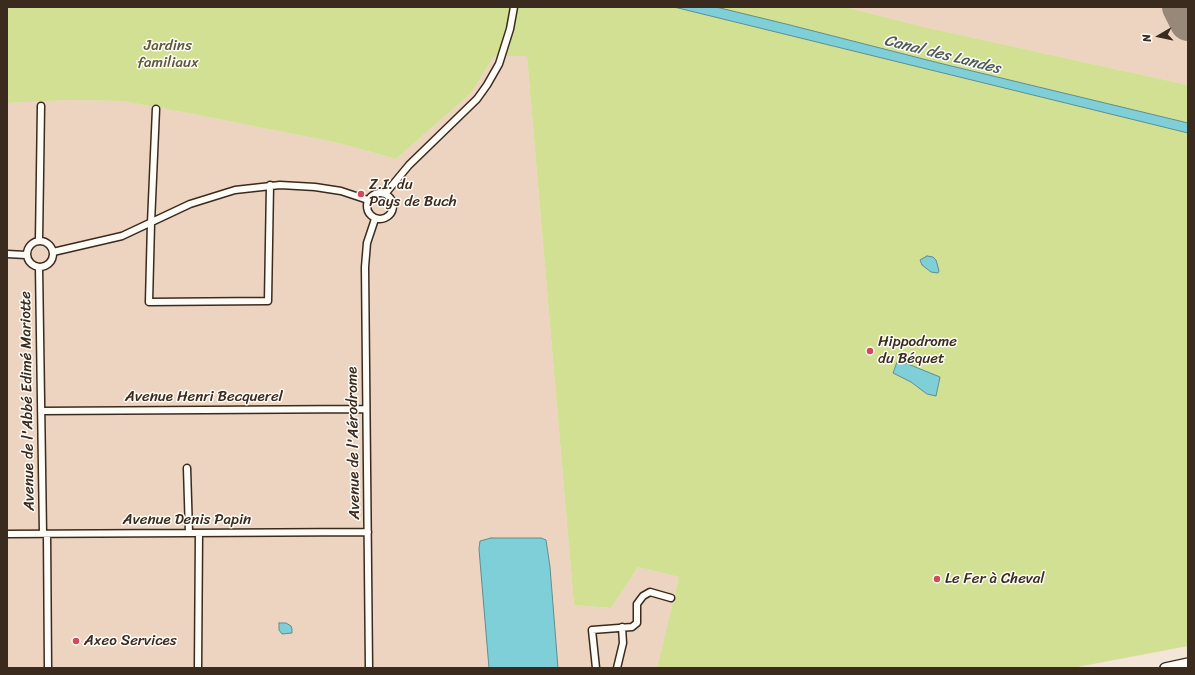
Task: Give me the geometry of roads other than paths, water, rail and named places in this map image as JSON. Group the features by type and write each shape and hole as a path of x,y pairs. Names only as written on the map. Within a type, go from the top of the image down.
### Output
{"main road":[{"path":"1165,668 1188,663"}],"street":[{"path":"385,194 409,166 477,99 484,90 498,64 510,29 514,7"},
{"path":"39,240 41,106"},
{"path":"156,109 150,223 149,302 268,301 270,185"},
{"path":"53,252 122,236 190,204 235,190 270,185 315,187 341,191 368,200"},
{"path":"373,194 385,194 391,199 392,211 383,219 375,218 368,213 366,209 368,200 373,194"},
{"name":"Avenue de l'Aérodrome","path":"370,668 365,267 367,243 375,218"},
{"path":"39,240 48,243 53,252 51,262 46,266 40,267 34,266 26,255 30,245 39,240"},
{"path":"7,254 26,255"},
{"name":"Avenue de l'Abbé Edimé Mariotte","path":"40,267 41,411 48,668"},
{"name":"Avenue Henri Becquerel","path":"41,411 366,409"},
{"path":"187,468 188,533"},
{"name":"Avenue Denis Papin","path":"7,534 368,532"},
{"path":"198,533 198,668"},
{"path":"596,668 592,630 632,626 637,623 637,604 643,596 650,592 671,598"},
{"path":"617,668 623,643 622,627"}],"water":[{"path":"674,7 716,7 786,24 939,63 1188,123 1188,133"},
{"path":"927,256 933,257 936,260 939,271 938,273 931,272 922,265 920,260"},
{"path":"898,361 940,377 936,396 927,394 911,382 893,373"},
{"path":"491,538 541,538 546,540 550,567 558,668 489,668 479,549 480,541"},
{"path":"279,623 286,623 291,626 292,633 282,634 279,630"}],"place":[{"name":"Z.I. du Pays de Buch","path":"361,194"},
{"name":"Hippodrome du Béquet","path":"870,351"},
{"name":"Le Fer à Cheval","path":"937,579"},
{"name":"Axeo Services","path":"76,641"}],"park label":[{"name":"Jardins familiaux","path":"168,54"}],"water label":[{"name":"Canal des Landes","path":"942,55"}]}
